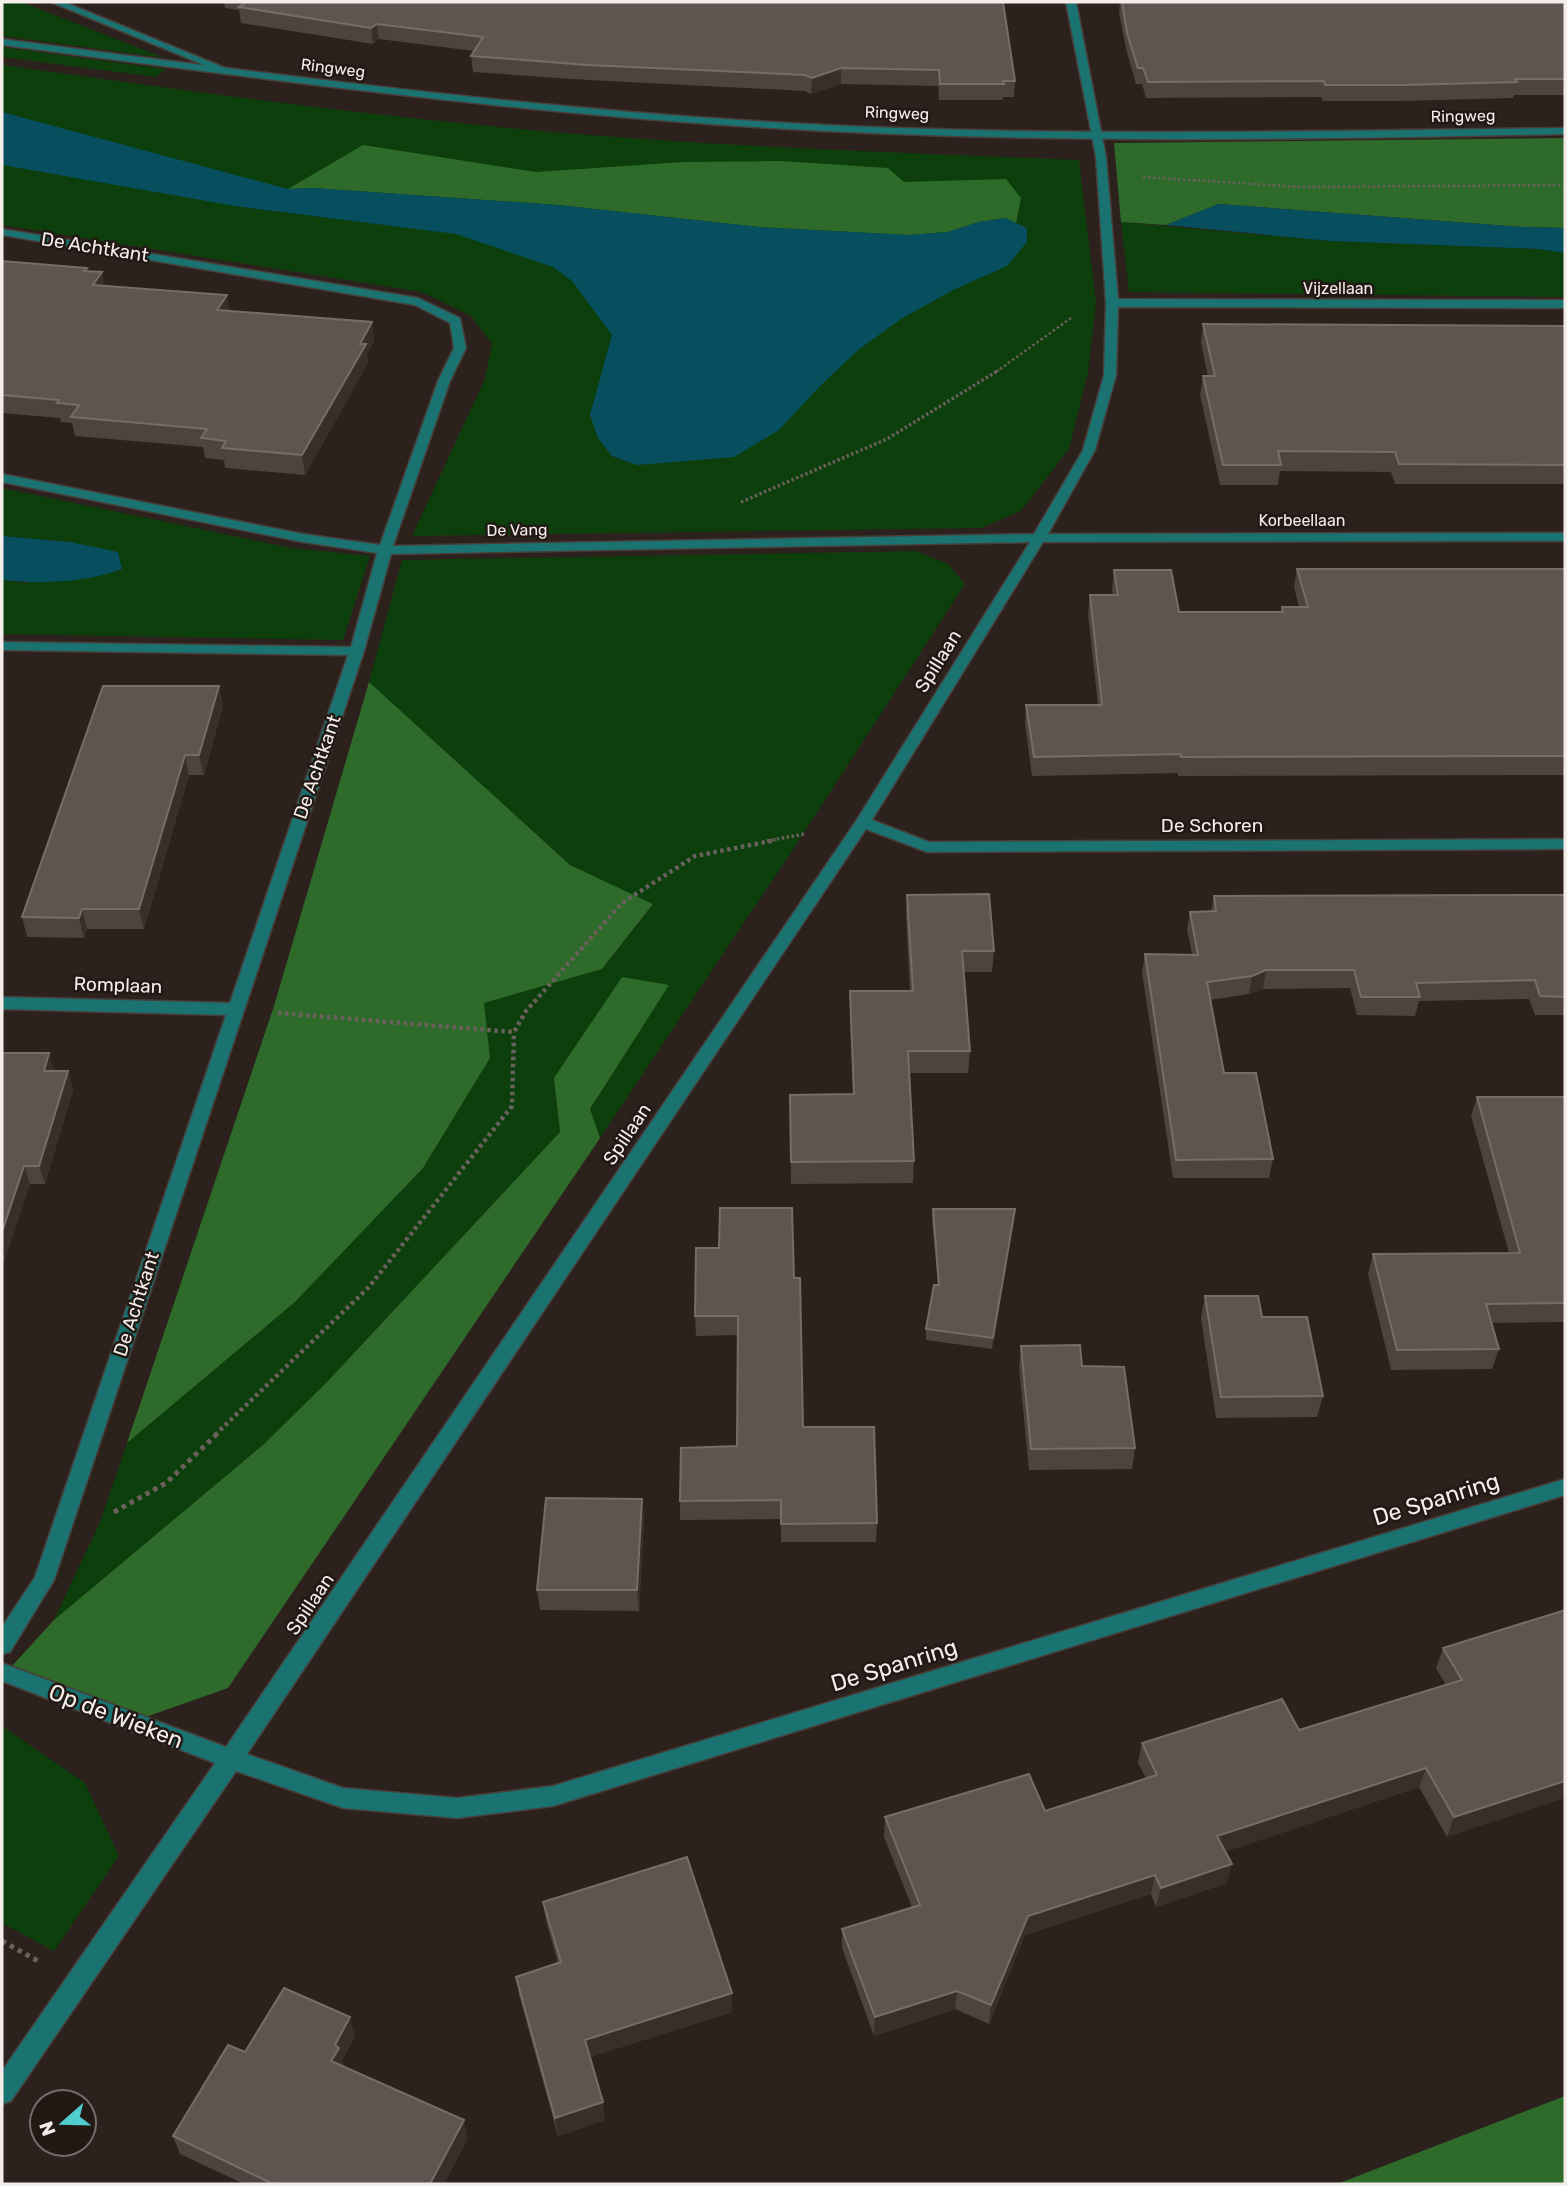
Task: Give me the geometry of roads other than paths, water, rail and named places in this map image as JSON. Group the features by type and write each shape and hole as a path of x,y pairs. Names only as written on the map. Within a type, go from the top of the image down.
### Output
{"street":[{"name":"Ringweg","path":"56,2 230,72"},
{"name":"Spillaan","path":"2,2092 231,1759 863,822 1039,538 1089,450 1110,374 1111,295 1101,157 1071,2"},
{"name":"Ringweg","path":"2,42 517,105 757,124 1097,136 1565,131"},
{"name":"De Achtkant","path":"2,232 418,302 456,321 460,348 444,381 385,550 357,651 234,1009 44,1580 2,1645"},
{"name":"Vijzellaan","path":"1111,295 1565,304"},
{"name":"De Vang","path":"2,478 303,538 385,550 1039,538"},
{"name":"Korbeellaan","path":"1039,538 1565,537"},
{"path":"2,646 357,651"},
{"name":"De Schoren","path":"863,822 927,847 1565,844"},
{"name":"Romplaan","path":"2,1003 234,1009"},
{"name":"De Spanring","path":"231,1759 343,1798 457,1808 552,1796 1565,1487"},
{"name":"Op de Wieken","path":"2,1672 231,1759"}],"water":[{"path":"2,112 288,189 313,188 558,205 759,227 909,235 948,232 979,222 1005,218 1027,228 1027,242 1007,266 953,290 901,319 858,350 779,430 734,457 637,465 612,456 598,438 590,415 612,335 572,281 553,267 456,234 235,206 2,165"},
{"path":"1219,204 1565,228 1565,253 1539,249 1330,241 1166,225"},
{"path":"2,536 70,542 118,552 122,569 108,574 63,581 2,580"}]}
